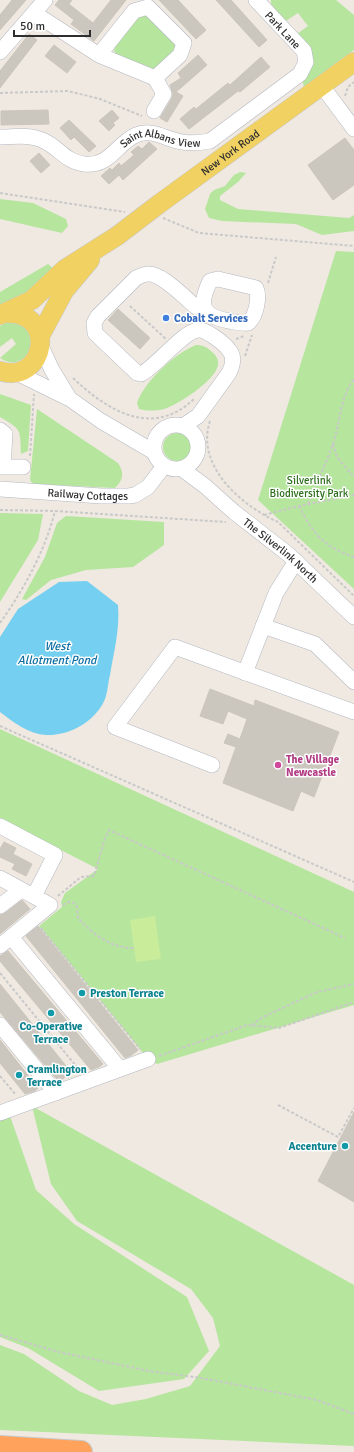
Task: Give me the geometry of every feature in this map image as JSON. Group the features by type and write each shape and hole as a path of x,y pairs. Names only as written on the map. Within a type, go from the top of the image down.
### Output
{"highway":[{"path":"0,1447 81,1452"}],"main road":[{"name":"New York Road","path":"3,314 32,300 68,266 160,211 354,62"},
{"name":"New York Road","path":"8,372 33,363 39,353 41,341 64,291 111,239"},
{"name":"New York Road","path":"3,314 17,314 28,318 36,326 41,341"}],"street":[{"path":"0,52 45,0"},
{"name":"Park Lane","path":"258,1 304,51 306,62"},
{"path":"99,55 134,11 148,7 184,44 180,55 155,78"},
{"path":"34,13 99,55 155,78 164,94 149,114"},
{"name":"Saint Albans View","path":"0,137 30,136 43,140 73,162 85,164 98,163 110,156 135,135 150,132 193,144 210,142 300,74 306,62"},
{"path":"322,86 354,129"},
{"path":"188,430 204,417 233,366 231,352 221,341 200,330 186,335 141,374 137,373 95,333 94,323 98,316 136,278 149,274 164,276 196,307"},
{"path":"200,330 196,307 198,286 204,280 210,281"},
{"path":"41,341 56,367 70,399"},
{"path":"8,372 41,384 70,399 101,421 154,452"},
{"path":"134,439 158,434 170,426 188,430 199,447 196,457 190,465 182,469 172,469 164,466 158,460 154,452 154,443 158,434"},
{"path":"0,430 5,434 3,467 23,462 21,491"},
{"path":"196,457 205,486"},
{"name":"Railway Cottages","path":"0,489 101,496 135,495 148,487 164,466"},
{"name":"The Silverlink North","path":"182,469 205,486 234,512 296,561 354,617"},
{"path":"245,673 276,593 296,561"},
{"path":"263,626 315,644 354,682"},
{"path":"212,765 115,727 176,648 354,712"},
{"path":"0,826 56,855 27,893 0,906"},
{"path":"0,878 50,905 6,941 120,1069"},
{"path":"0,1025 56,1093"},
{"path":"0,1113 148,1059"}],"path":[{"path":"338,106 345,96 348,88 354,82"},
{"path":"0,93 73,92 100,98 149,114"},
{"path":"0,193 132,213"},
{"path":"160,211 191,231 199,233 354,246"},
{"path":"130,306 170,342"},
{"path":"56,367 107,405 132,416 152,419 166,416 179,410 196,397"},
{"path":"308,504 333,443 342,407 350,385 354,379"},
{"path":"23,462 31,456 33,395 41,384"},
{"path":"204,417 212,458 218,473 236,495 263,515 278,522 296,537 306,550 354,596"},
{"path":"333,443 337,457 354,477"},
{"path":"263,515 354,495"},
{"path":"299,506 312,529 331,548 354,557"},
{"path":"0,510 55,511 226,522"},
{"path":"0,624 31,573 51,526 55,511"},
{"path":"0,726 354,882"},
{"path":"50,905 66,888 81,877 94,876 105,838 109,830 345,938"},
{"path":"50,905 62,906 68,902 74,903 77,907 78,918 96,936 110,945 124,948 134,948"},
{"path":"33,918 148,1059 247,1025 280,1028 354,1002"},
{"path":"0,973 88,1081"},
{"path":"252,1026 261,1018 317,992 354,984"},
{"path":"0,1076 24,1104"},
{"path":"278,1105 338,1137 354,1108"},
{"path":"0,1335 59,1352 149,1371 201,1378 317,1400 354,1414"}],"green space":[{"path":"271,0 336,0 354,15 354,50 304,88 302,77 312,54 297,34 308,26 298,13 286,21 271,4"},
{"path":"144,13 175,41 177,48 173,54 155,70 119,57 114,51 118,40 125,29 134,19"},
{"path":"240,172 246,173 238,182 220,196 220,200 238,209 349,218 354,215 354,231 322,235 296,224 222,221 209,218 205,209 210,194 214,190 225,186 234,175"},
{"path":"0,199 33,203 66,219 68,226 62,233 0,219"},
{"name":"Silverlink Biodiversity Park","path":"336,251 354,252 354,589 258,500"},
{"path":"48,264 55,270 33,291 0,305 0,292"},
{"path":"7,322 23,325 32,337 30,353 23,359 16,362 8,362 0,358 16,344 12,338 0,347 0,326"},
{"path":"196,345 207,348 217,358 218,365 211,378 196,391 170,407 155,410 139,409 137,403 141,395 146,386 161,369 179,354"},
{"path":"0,394 31,405 28,451 21,454 20,435 18,431 0,417"},
{"path":"37,409 118,463 122,476 118,485 115,488 33,484 30,480"},
{"path":"177,433 187,437 191,447 187,457 177,461 167,457 163,447 167,437"},
{"path":"0,513 43,514 38,540 0,602"},
{"path":"66,516 164,522 164,545 133,567 86,570 51,580 26,600 22,599 45,557 57,523"},
{"path":"0,729 354,892 354,1005 157,1064 148,1059 39,926 62,907 61,902 65,893 98,869 0,819"},
{"path":"155,916 161,959 136,962 130,920"},
{"path":"32,1106 354,1285 354,1446 0,1430 0,1345 24,1354 79,1391 112,1405 146,1399 190,1386 220,1346 213,1318 191,1289 77,1221 51,1184"},
{"path":"10,1116 36,1190 74,1224 187,1297 209,1351 184,1379 99,1391 28,1348 0,1337 0,1120"}],"water":[{"name":"West Allotment Pond","path":"87,581 118,605 116,640 105,699 101,707 89,720 73,730 55,735 46,735 27,730 0,712 0,637 18,609 59,582"}],"building":[{"path":"12,0 26,0 0,30 0,15"},
{"path":"59,0 72,0 69,4 93,23 111,0 126,0 94,41 71,24 74,20 55,5"},
{"path":"159,0 178,0 206,30 196,39"},
{"path":"216,0 231,0 267,40 259,47"},
{"path":"29,34 37,40 0,88 0,71"},
{"path":"54,45 76,62 67,73 45,56"},
{"path":"198,55 207,65 176,92 183,96 167,122 160,118 172,98 173,94 170,85 181,78 178,73"},
{"path":"261,57 270,67 240,92 238,91 189,129 180,119 194,107 196,109 228,83 230,85"},
{"path":"48,110 49,124 1,125 1,111"},
{"path":"112,110 119,118 113,123 115,125 109,131 99,121"},
{"path":"69,120 96,146 89,152 74,137 71,140 60,128"},
{"path":"345,138 354,150 354,185 333,200 308,165"},
{"path":"149,142 157,149 123,180 119,175 109,184 101,176 110,168 112,170 119,163 121,166 134,155 131,152 138,146 142,149"},
{"path":"39,153 50,165 41,173 30,161"},
{"path":"118,309 150,338 140,349 108,320"},
{"name":"The Village Newcastle","path":"210,689 254,706 255,700 339,732 314,797 301,791 293,811 223,783 236,747 224,743 228,734 240,739 247,719 228,711 223,724 200,716"},
{"path":"4,842 16,848 13,854 32,864 26,876 12,869 15,864 0,857 0,849"},
{"path":"22,900 30,909 0,934 0,915"},
{"name":"Preston Terrace","path":"38,926 138,1050 132,1055 125,1058 26,936"},
{"name":"Co-Operative Terrace","path":"8,951 103,1064 91,1070 0,961 0,956"},
{"name":"Co-Operative Terrace","path":"0,984 71,1072 59,1082 0,1012"},
{"name":"Cramlington Terrace","path":"0,1040 38,1088 35,1091 25,1094 0,1063"},
{"name":"Accenture","path":"354,1112 354,1202 318,1181"}],"place":[{"name":"Cobalt Services","path":"166,318"},
{"name":"The Village Newcastle","path":"278,765"},
{"name":"Preston Terrace","path":"82,993"},
{"name":"Co-Operative Terrace","path":"51,1013"},
{"name":"Cramlington Terrace","path":"19,1075"},
{"name":"Accenture","path":"345,1146"}]}
